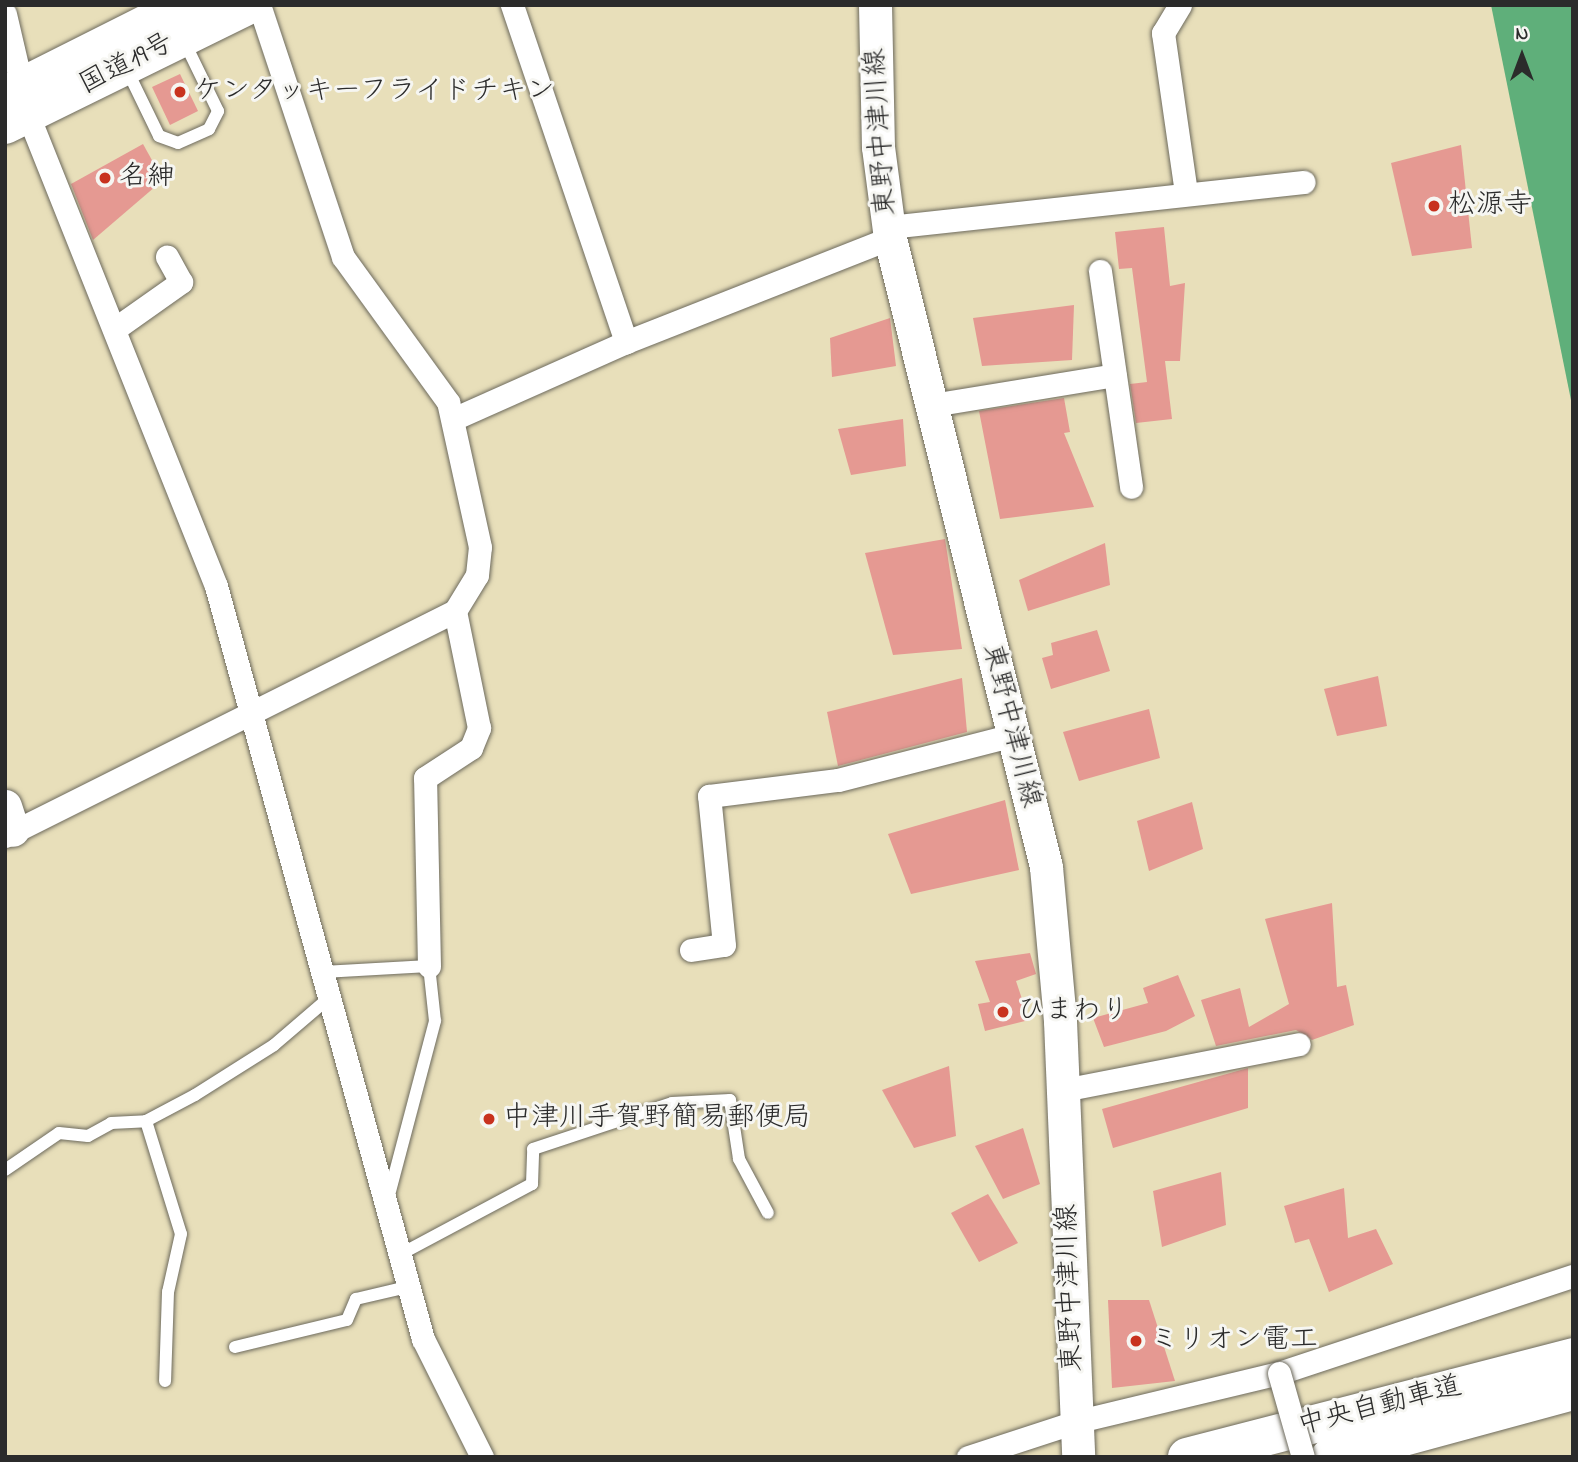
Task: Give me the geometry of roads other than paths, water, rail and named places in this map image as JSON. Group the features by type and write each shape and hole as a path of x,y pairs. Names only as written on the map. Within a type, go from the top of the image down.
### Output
{"highway":[{"name":"国道19号","path":"15,106 183,22 249,5"},
{"name":"国道19号","path":"15,106 125,66 183,22"},
{"name":"中央自動車道","path":"1187,1457 1573,1357"},
{"name":"中央自動車道","path":"1330,1457 1573,1391"}],"main road":[{"name":"東野中津川線","path":"875,5 878,147 890,233 1046,867 1063,1090 1077,1439"}],"street":[{"path":"8,824 455,611 477,575 480,547 448,402 343,257 259,5"},
{"path":"512,5 626,342"},
{"path":"1180,5 1163,33 1186,193"},
{"path":"5,14 15,106 116,328 216,586 254,709 387,1203 407,1287 423,1339 482,1457"},
{"path":"453,419 626,342 890,233 1186,193 1304,182"},
{"path":"116,328 181,282 167,257"},
{"path":"1100,271 1131,487"},
{"path":"932,405 1115,375"},
{"path":"429,966 423,915 432,878 425,778 471,748 479,728 455,611"},
{"path":"691,950 724,945 709,796 838,780 1013,735"},
{"path":"1063,1090 1300,1044"},
{"path":"968,1457 1077,1439 1573,1276"},
{"path":"1279,1373 1303,1457"}],"lane":[{"path":"125,66 159,136 178,143 209,129 218,111 183,22"},
{"path":"323,972 429,966 435,1021 387,1203"},
{"path":"5,1170 59,1133 88,1136 111,1123 146,1121 274,1045 330,997"},
{"path":"399,1255 532,1184 534,1149 672,1103 730,1100 739,1159 768,1213"},
{"path":"146,1121 181,1234 168,1292 165,1381"},
{"path":"235,1347 347,1320 356,1299 407,1287"}],"place":[{"name":"ケンタッキーフライドチキン","path":"180,92"},
{"name":"名紳","path":"105,178"},
{"name":"松源寺","path":"1434,206"},
{"name":"ひまわり","path":"1003,1012"},
{"name":"中津川手賀野簡易郵便局","path":"489,1119"},
{"name":"ミリオン電工","path":"1136,1341"}]}
